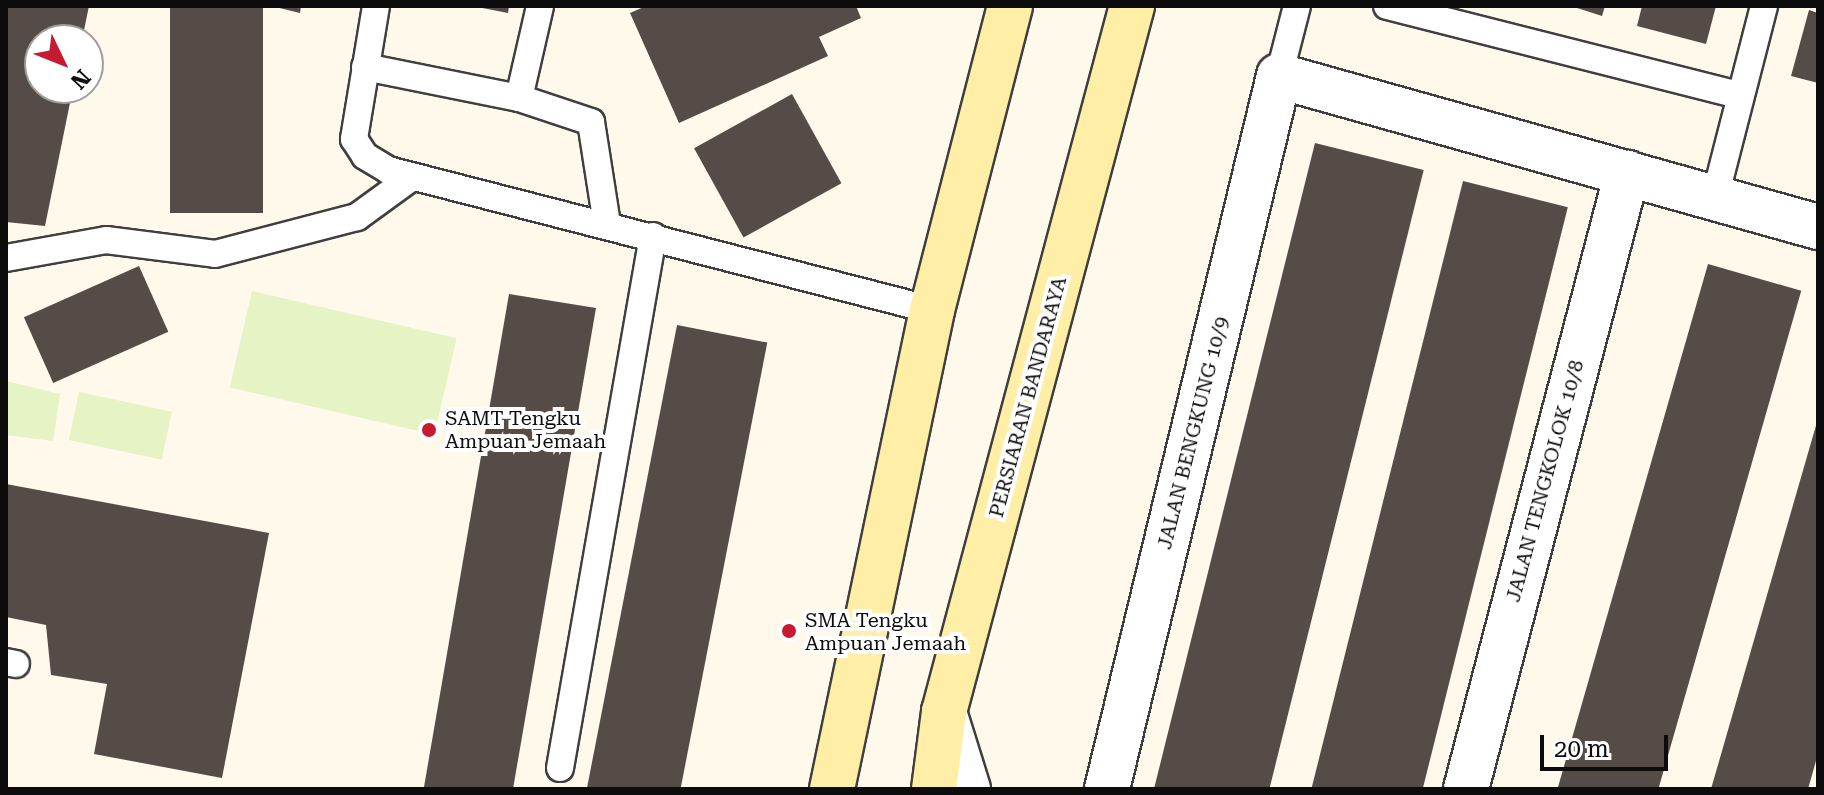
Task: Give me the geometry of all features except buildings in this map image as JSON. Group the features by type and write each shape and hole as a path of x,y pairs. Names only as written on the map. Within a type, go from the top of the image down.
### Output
{"main road":[{"path":"832,789 932,310 1010,6"},
{"name":"PERSIARAN BANDARAYA","path":"934,789 944,712 1132,6"}],"street":[{"path":"1279,76 1818,227"},
{"name":"JALAN BENGKUNG 10/9","path":"1107,789 1279,76"},
{"name":"JALAN TENGKOLOK 10/8","path":"1466,789 1627,173"},
{"path":"944,712 968,789"}],"lane":[{"path":"376,6 354,139 365,156 388,170 932,310"},
{"path":"519,98 540,6"},
{"path":"1279,76 1297,6"},
{"path":"1387,6 1481,17 1740,95"},
{"path":"1715,197 1764,6"},
{"path":"365,67 519,98 591,122 607,224"},
{"path":"6,258 106,240 215,254 357,217 412,177"},
{"path":"560,768 653,236"}],"green space":[{"path":"252,291 457,338 434,435 230,387"},
{"path":"6,381 60,394 53,441 6,435"},
{"path":"79,392 172,412 162,460 69,440"}],"place":[{"name":"SAMT Tengku Ampuan Jemaah","path":"429,430"},
{"name":"SMA Tengku Ampuan Jemaah","path":"789,631"}]}
